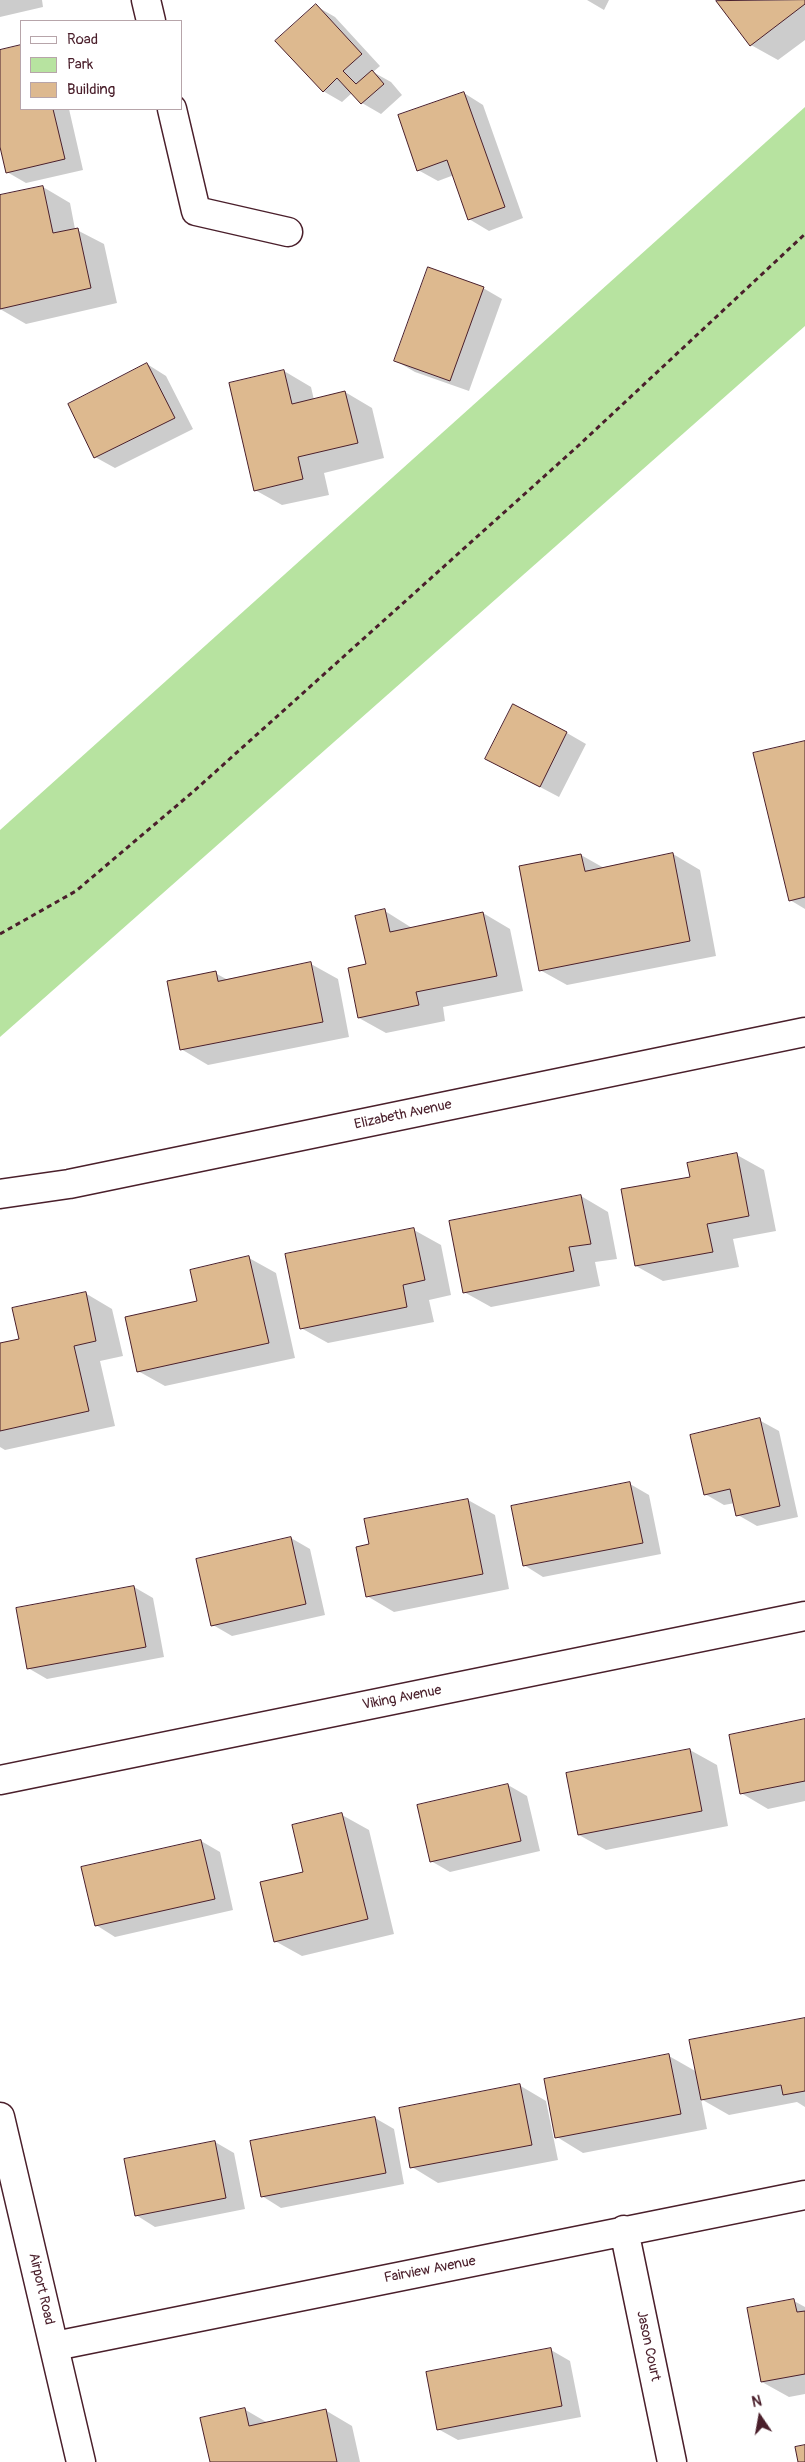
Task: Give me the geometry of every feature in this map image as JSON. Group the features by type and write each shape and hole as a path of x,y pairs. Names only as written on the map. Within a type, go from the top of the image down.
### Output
{"street":[{"path":"146,0 151,20"},
{"path":"172,110 196,211 288,232"},
{"name":"Elizabeth Avenue","path":"0,1194 69,1184 805,1032"},
{"name":"Viking Avenue","path":"0,1780 805,1616"},
{"name":"Airport Road","path":"0,2117 81,2462"},
{"name":"Fairview Avenue","path":"55,2346 805,2195"},
{"name":"Jason Court","path":"624,2230 672,2462"}],"path":[{"path":"0,934 76,891 194,791 578,446 805,234"}],"green space":[{"path":"805,107 805,326 0,1037 0,830"}],"building":[{"path":"805,0 805,4 750,46 716,1"},
{"path":"316,4 362,54 343,71 356,84 372,70 384,84 361,104 337,78 323,92 275,41"},
{"path":"20,45 20,110 53,110 65,159 6,173 0,147 0,50"},
{"path":"464,92 505,207 468,220 447,160 417,171 398,115"},
{"path":"43,186 53,233 78,228 91,288 0,309 0,195"},
{"path":"428,267 484,287 450,381 394,361"},
{"path":"147,363 175,418 94,458 68,404"},
{"path":"284,370 292,404 345,391 358,443 298,457 303,479 254,491 229,383"},
{"path":"513,704 567,732 540,787 485,759"},
{"path":"805,741 805,897 789,901 753,753"},
{"path":"673,853 690,941 539,971 519,866 581,854 585,871"},
{"path":"385,909 390,932 483,912 497,976 416,992 419,1005 358,1018 348,968 366,964 355,916"},
{"path":"311,962 323,1022 180,1050 167,981 216,971 218,981"},
{"path":"737,1153 749,1216 707,1224 713,1252 635,1266 621,1189 690,1177 687,1163"},
{"path":"581,1195 591,1244 569,1247 574,1271 463,1293 449,1221"},
{"path":"414,1228 425,1280 403,1285 407,1307 300,1329 285,1254"},
{"path":"249,1256 269,1343 137,1372 125,1317 197,1301 190,1270"},
{"path":"86,1292 96,1341 74,1346 89,1411 0,1431 0,1343 19,1339 12,1308"},
{"path":"760,1418 780,1506 736,1516 730,1489 704,1495 690,1435"},
{"path":"630,1482 643,1543 523,1566 511,1506"},
{"path":"468,1499 483,1574 366,1597 356,1547 369,1544 364,1519"},
{"path":"291,1537 306,1604 211,1626 196,1559"},
{"path":"134,1586 146,1647 27,1669 16,1608"},
{"path":"805,1719 805,1781 740,1794 729,1735"},
{"path":"690,1749 702,1811 578,1835 566,1773"},
{"path":"508,1784 521,1841 430,1862 417,1805"},
{"path":"342,1813 368,1919 274,1942 260,1882 303,1872 292,1825"},
{"path":"201,1840 215,1899 95,1926 81,1867"},
{"path":"805,2018 805,2091 783,2095 781,2085 701,2100 689,2040"},
{"path":"669,2054 681,2114 555,2138 544,2079"},
{"path":"520,2084 532,2145 410,2168 399,2108"},
{"path":"375,2117 386,2173 261,2197 250,2141"},
{"path":"215,2141 226,2198 135,2216 124,2159"},
{"path":"794,2299 797,2312 805,2311 805,2374 761,2382 747,2308"},
{"path":"551,2348 562,2406 437,2430 426,2372"},
{"path":"245,2408 249,2426 326,2409 337,2462 210,2462 200,2418"},
{"path":"805,2445 805,2462 798,2462 795,2447"}]}
